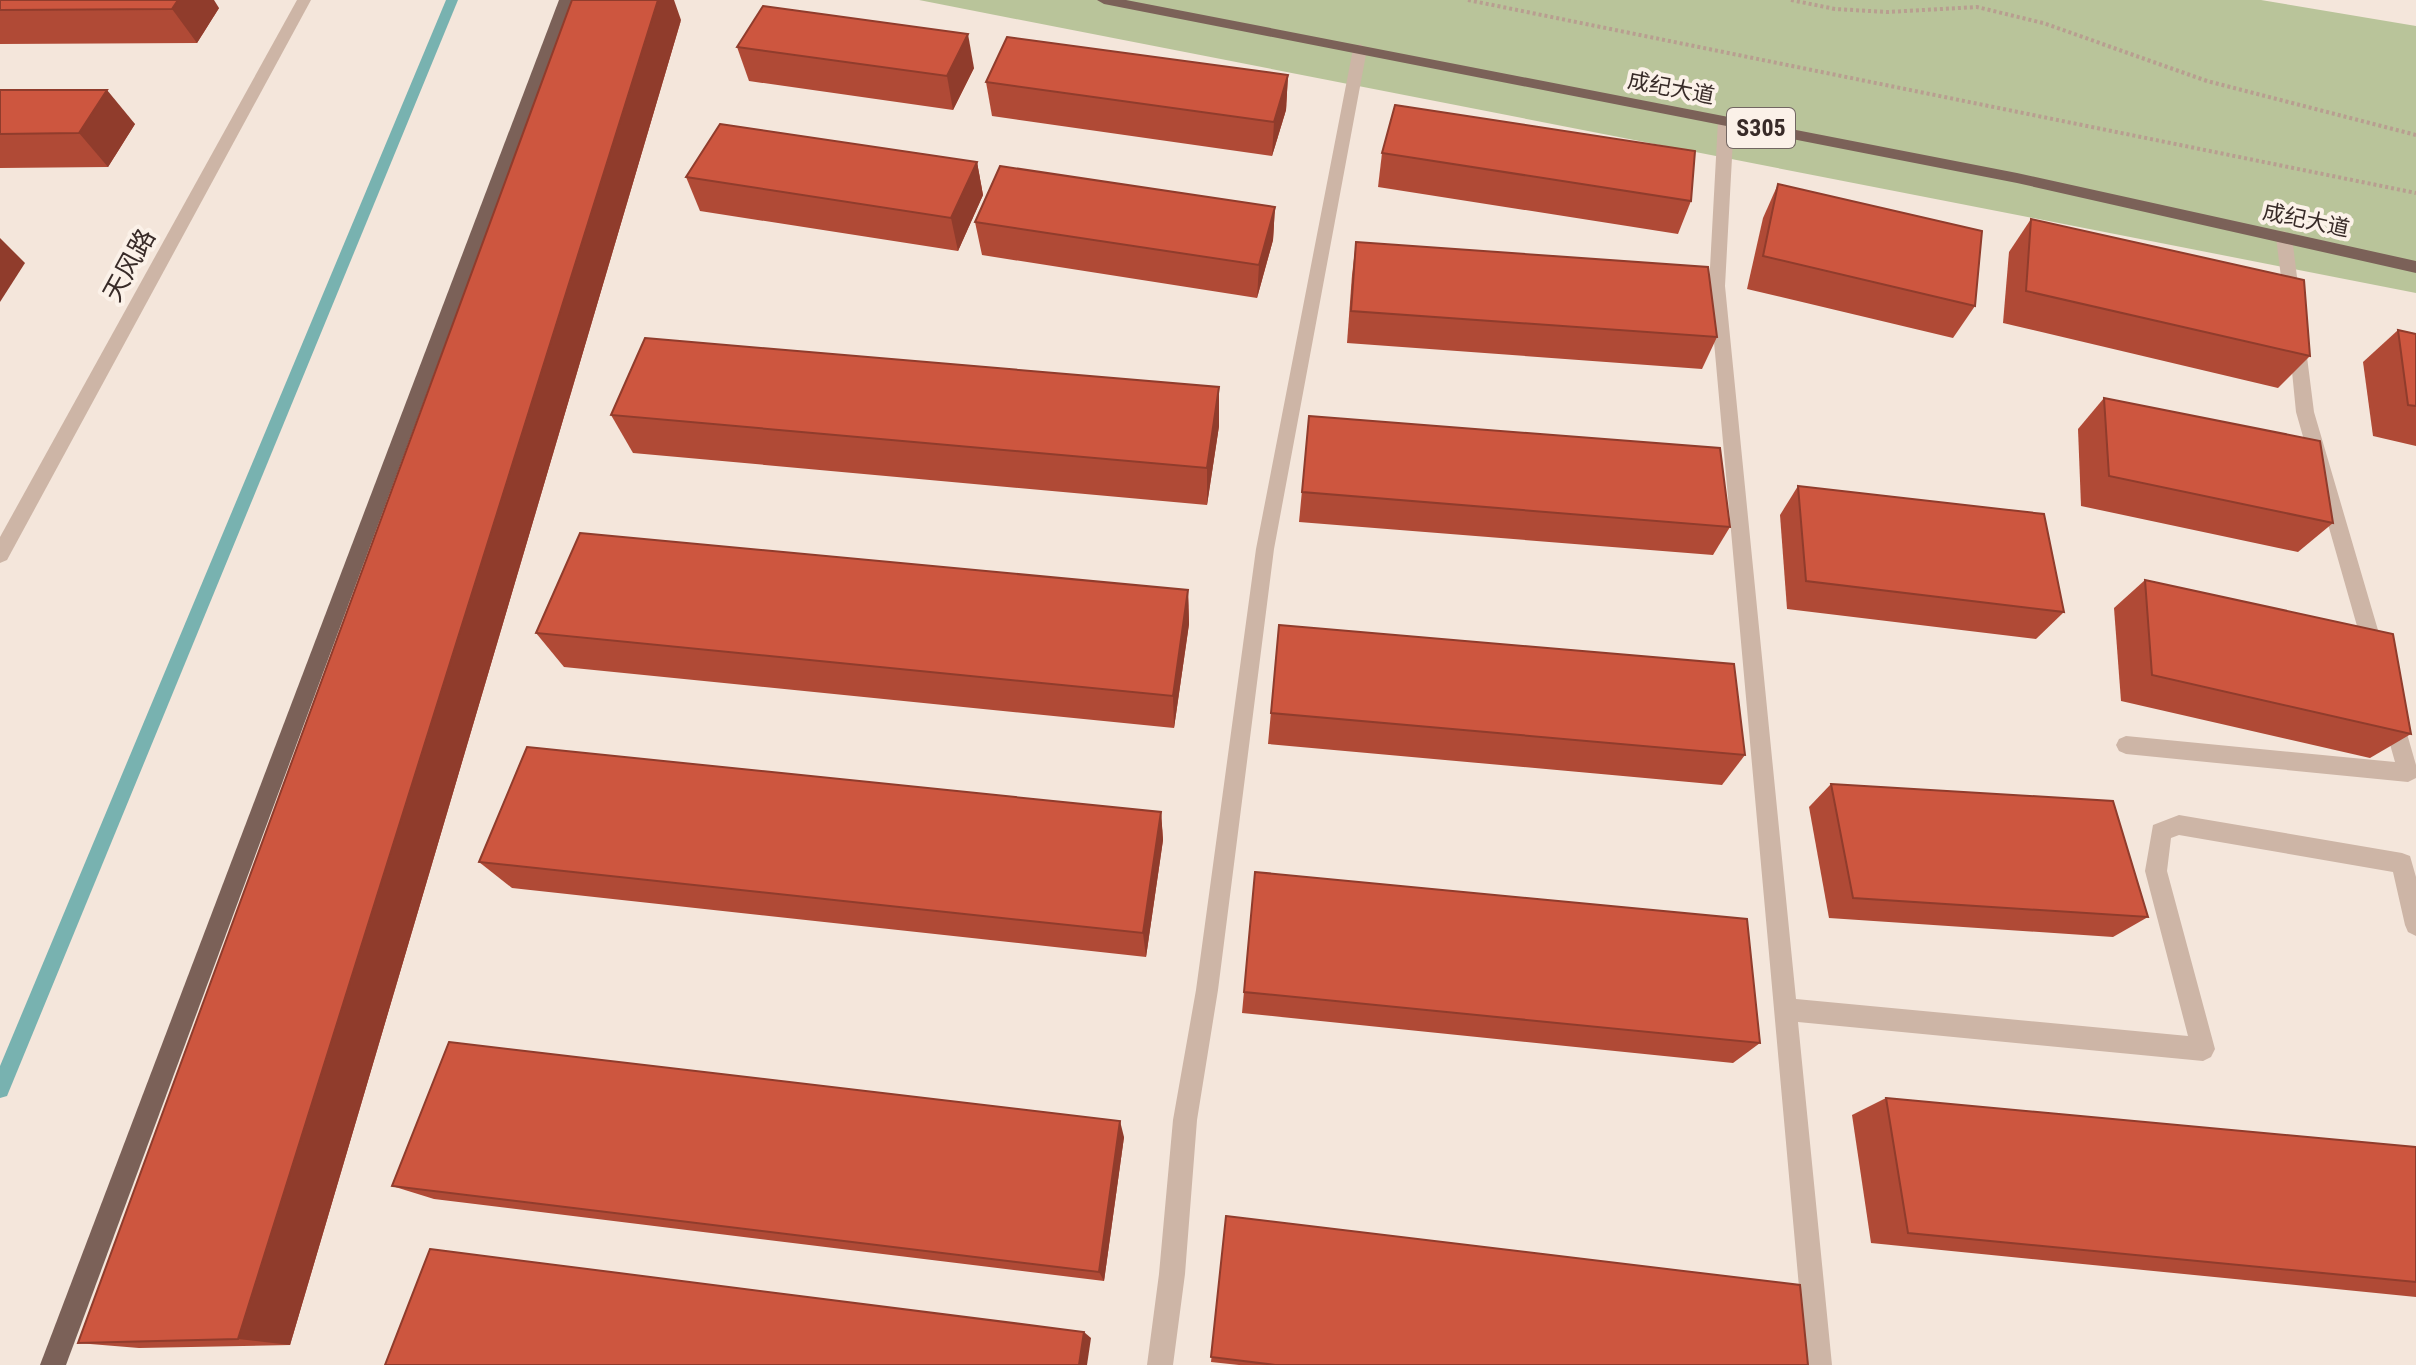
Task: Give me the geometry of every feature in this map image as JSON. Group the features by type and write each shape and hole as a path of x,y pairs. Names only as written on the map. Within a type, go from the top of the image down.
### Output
{"main road":[{"path":"53,1365 566,0"},
{"name":"成纪大道","path":"1104,0 2017,178 2416,267"}],"street":[{"name":"天风路","path":"0,555 304,0"},
{"path":"1160,1365 1172,1274 1185,1120 1207,990 1265,549 1360,49"},
{"path":"1726,121 1717,286 1824,1364"},
{"path":"2284,237 2305,412 2378,668"},
{"path":"2126,745 2408,773 2387,698"},
{"path":"1788,1010 2203,1049 2156,871 2161,832 2179,825 2402,863 2416,925"}],"path":[{"path":"1468,0 2416,193"},
{"path":"1791,0 1861,11 1977,7 2043,23 2207,81 2416,135"}],"green space":[{"path":"919,0 2261,0 2416,26 2416,293"}],"building":[{"path":"0,0 178,0 172,9 0,10"},
{"path":"572,0 658,0 238,1339 78,1343"},
{"path":"763,6 968,34 947,76 737,47"},
{"path":"1007,37 1288,75 1274,122 986,82"},
{"path":"0,90 107,90 79,133 0,134"},
{"path":"1395,105 1695,151 1691,201 1382,153"},
{"path":"720,124 977,162 951,218 686,177"},
{"path":"1000,166 1275,207 1259,265 975,222"},
{"path":"1778,184 1982,231 1975,306 1763,256"},
{"path":"2031,219 2304,280 2310,356 2026,291"},
{"path":"1356,242 1708,267 1717,337 1351,311"},
{"path":"2398,330 2416,334 2416,406 2408,405"},
{"path":"645,338 1219,387 1207,468 611,415"},
{"path":"2104,398 2320,441 2333,523 2109,476"},
{"path":"1309,416 1720,448 1730,527 1302,492"},
{"path":"1798,486 2044,514 2064,612 1806,581"},
{"path":"580,533 1188,590 1173,696 536,633"},
{"path":"2145,580 2393,634 2411,734 2152,675"},
{"path":"1279,625 1734,664 1745,755 1271,713"},
{"path":"527,747 1161,812 1143,933 479,862"},
{"path":"1831,784 2113,801 2148,917 1853,898"},
{"path":"1255,872 1747,919 1760,1043 1244,992"},
{"path":"449,1042 1120,1121 1099,1272 392,1186"},
{"path":"1886,1098 2416,1147 2416,1282 1908,1233"},
{"path":"1226,1216 1800,1285 1808,1365 1275,1365 1211,1357"},
{"path":"430,1249 1084,1332 1079,1365 385,1365"}],"waterway":[{"path":"0,1089 452,0"}]}
